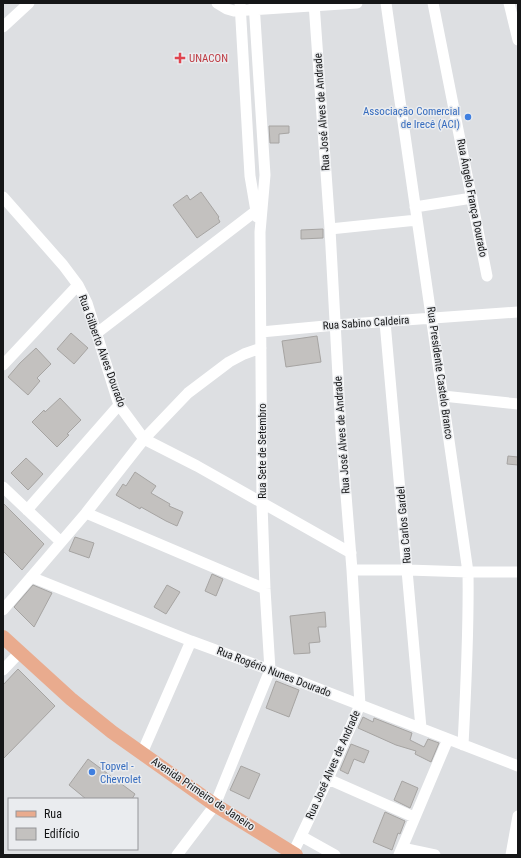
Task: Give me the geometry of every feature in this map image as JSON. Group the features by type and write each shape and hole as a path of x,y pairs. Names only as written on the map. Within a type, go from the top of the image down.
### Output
{"main road":[{"name":"Avenida Primeiro de Janeiro","path":"3,637 71,699 112,732 215,806 294,854"}],"street":[{"path":"3,27 29,3"},
{"path":"217,3 227,9 240,7 356,3"},
{"name":"Rua Presidente Castelo Branco","path":"386,3 416,220 432,319 468,572 468,657 463,745"},
{"name":"Rua Ângelo França Dourado","path":"433,3 487,276"},
{"path":"508,3 518,40"},
{"name":"Rua José Alves de Andrade","path":"294,854 360,705 330,229 314,4"},
{"name":"Rua Sete de Setembro","path":"240,7 250,176 259,209"},
{"name":"Rua Sete de Setembro","path":"254,7 264,175 259,209 262,504 270,670"},
{"name":"Rua Gilberto Alves Dourado","path":"3,197 63,265 78,285 87,303 119,405 144,439 197,466 350,553"},
{"path":"415,207 472,198"},
{"path":"97,333 259,209"},
{"path":"330,229 416,220"},
{"path":"3,366 78,285"},
{"name":"Rua Sabino Caldeira","path":"261,332 518,312"},
{"name":"Rua Carlos Gardel","path":"385,322 421,728"},
{"path":"3,610 86,513 144,439 188,393 229,362 244,354 261,348"},
{"path":"443,396 518,404"},
{"path":"27,510 119,405"},
{"path":"3,488 61,542"},
{"path":"86,513 265,590"},
{"path":"352,570 518,572"},
{"name":"Rua Rogério Nunes Dourado","path":"31,577 191,641 518,766"},
{"path":"142,753 191,641"},
{"path":"3,670 20,652"},
{"path":"177,855 215,806 270,670"},
{"path":"435,855 401,851 448,739"},
{"path":"328,779 414,817"},
{"path":"511,855 518,816"},
{"path":"301,836 335,855"}],"building":[{"path":"269,126 289,126 289,133 279,134 279,143 270,143"},
{"path":"201,192 219,217 220,222 197,238 173,205 187,195 190,200"},
{"path":"323,229 323,238 301,239 301,230"},
{"path":"71,333 88,348 74,364 57,349"},
{"path":"317,336 321,362 286,367 282,341"},
{"path":"36,348 51,364 37,378 40,381 28,395 8,377"},
{"path":"60,398 81,420 57,447 32,422 44,410 45,412"},
{"path":"508,456 518,457 518,465 507,464"},
{"path":"26,458 43,474 28,490 11,473"},
{"path":"135,472 156,486 151,493 170,504 169,506 183,512 177,526 141,507 140,509 116,495 123,484 126,486"},
{"path":"3,503 44,544 22,570 3,551"},
{"path":"75,537 94,543 89,558 69,551"},
{"path":"212,574 223,579 216,596 205,591"},
{"path":"33,585 52,593 34,627 14,607"},
{"path":"167,585 180,592 166,614 154,607"},
{"path":"325,612 326,627 318,627 320,642 309,643 310,653 294,654 290,616"},
{"path":"18,669 55,706 3,759 3,685"},
{"path":"276,681 299,690 289,717 266,708"},
{"path":"363,717 373,722 374,718 412,733 410,740 424,747 428,739 439,743 431,762 415,754 416,751 396,745 358,728"},
{"path":"351,744 369,751 364,763 354,759 348,774 340,770"},
{"name":"Topvel - Chevrolet","path":"88,759 135,794 133,798 85,798 69,785"},
{"path":"241,766 260,774 249,799 230,790"},
{"path":"402,781 418,788 410,808 394,800"},
{"path":"385,812 405,821 400,834 398,833 392,850 373,842"}],"place":[{"name":"UNACON","path":"180,58"},
{"name":"Associação Comercial de Irecê (ACI)","path":"468,117"},
{"name":"Topvel - Chevrolet","path":"92,772"}]}
